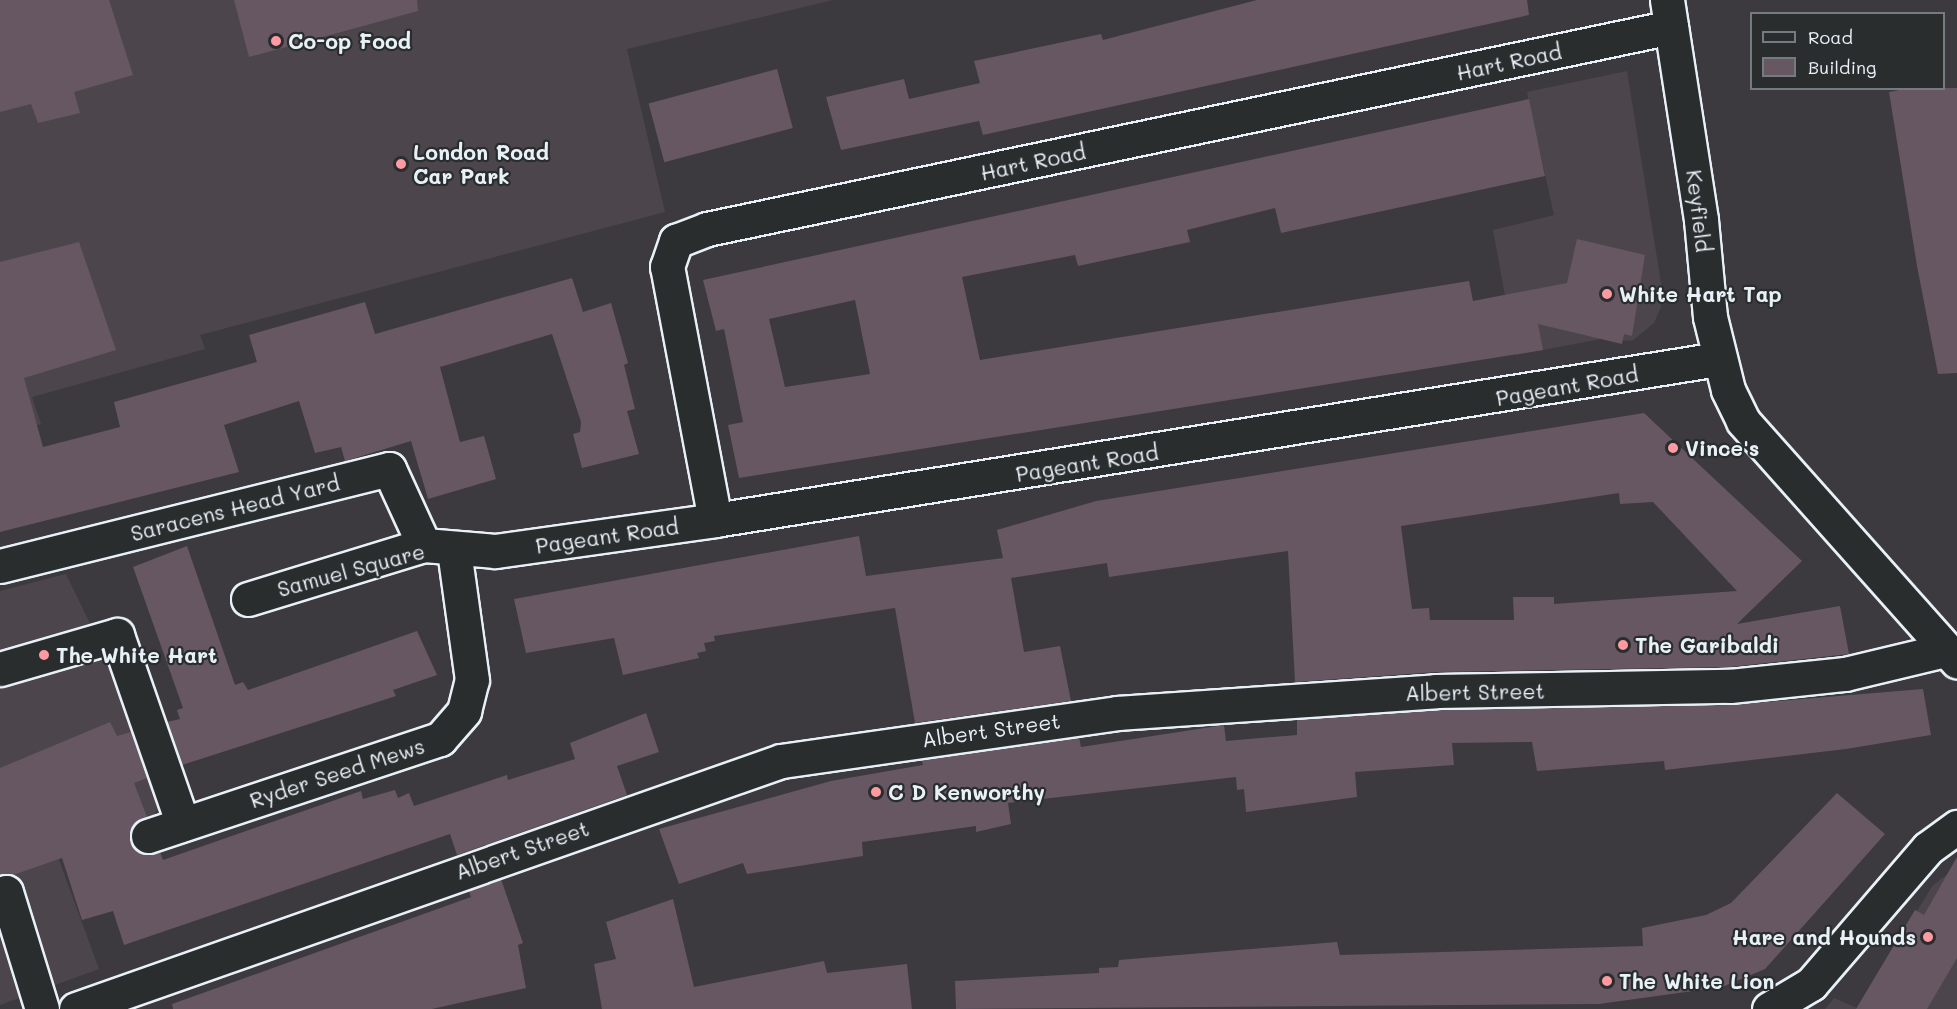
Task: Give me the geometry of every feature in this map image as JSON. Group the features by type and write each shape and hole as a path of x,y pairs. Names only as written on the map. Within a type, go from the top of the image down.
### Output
{"street":[{"name":"Keyfield","path":"1669,14 1718,359 1743,421 1951,656"},
{"name":"Hart Road","path":"716,520 667,267 676,241 707,229 1669,14"},
{"name":"Pageant Road","path":"439,548 495,551 716,520 1718,359"},
{"name":"Saracens Head Yard","path":"0,566 389,469 439,548"},
{"name":"Samuel Square","path":"248,599 439,548"},
{"name":"Ryder Seed Mews","path":"148,836 440,739 464,711 472,680 439,548"},
{"path":"0,669 117,635 183,824"},
{"name":"Albert Street","path":"75,1009 781,761 1117,713 1436,691 1730,686 1845,674 1951,656"},
{"path":"1768,1009 1811,984 1928,848 1957,826"},
{"path":"0,894 6,892 42,1009"}],"shaded area":[{"path":"0,0 833,0 627,49 665,212 200,335 205,349 32,397 41,424 0,437"},
{"path":"1627,71 1662,289 1661,307 1654,323 1632,341 1601,339 1516,355 1493,230 1554,215 1527,92"},
{"path":"66,574 129,704 161,804 153,816 65,852 59,860 99,969 0,1005 0,591"},
{"name":"Hare and Hounds","path":"1957,867 1957,1009 1825,1009 1834,998 1857,1008 1933,885"}],"building":[{"path":"0,0 109,0 133,75 74,92 80,113 38,123 31,104 0,112"},
{"name":"Co-op Food","path":"234,0 417,0 418,11 249,57"},
{"path":"1257,0 1527,0 1529,15 983,135 979,121 841,150 826,97 904,79 909,99 980,83 974,61 1101,34 1103,40"},
{"path":"777,69 793,128 664,162 649,103"},
{"path":"1957,88 1957,373 1938,374 1917,266 1889,92"},
{"path":"1529,99 1545,176 1281,233 1275,208 1187,230 1190,242 1078,266 1075,255 962,277 980,360 1469,281 1473,301 1567,283 1577,239 1645,255 1632,336 1624,334 1622,344 1538,324 1543,350 739,478 728,425 743,422 724,329 716,331 703,280","holes":["855,300 870,374 785,387 769,319"]},
{"path":"79,242 116,350 24,378 43,447 120,427 114,402 257,362 249,335 365,302 375,334 572,278 583,312 611,303 628,363 624,365 635,409 627,411 639,454 582,468 573,434 580,432 581,422 552,334 440,367 460,442 484,436 496,479 428,499 411,441 345,461 341,447 315,453 299,401 224,425 239,472 0,532 0,262"},
{"path":"1644,413 1802,561 1737,624 1840,606 1849,654 1729,667 1436,672 1295,682 1288,551 1109,577 1107,563 1011,578 1024,652 1060,646 1071,701 915,723 895,608 714,636 715,641 704,643 706,651 697,653 699,658 623,675 614,638 526,653 514,599 859,536 866,576 1003,558 997,530 1096,501","holes":["1619,493 1620,504 1653,502 1737,591 1554,604 1554,597 1513,597 1514,620 1430,620 1429,608 1412,609 1401,526"]},
{"path":"187,546 235,685 243,682 248,690 417,631 437,675 393,690 396,696 182,765 167,722 180,719 177,710 183,708 133,567"},
{"path":"1923,689 1931,735 1846,749 1665,770 1664,761 1537,771 1532,742 1452,743 1454,765 1355,772 1357,797 1246,812 1244,789 1237,790 1236,777 1008,803 1011,824 976,832 976,826 862,842 863,856 747,874 743,863 679,884 659,829 831,781 923,765 922,760 1079,737 1081,747 1224,725 1226,741 1297,735 1297,719 1437,710 1730,705"},
{"path":"646,713 659,752 617,766 627,795 457,855 450,834 124,945 113,911 82,920 62,858 13,875 0,874 0,768 110,722 117,736 131,732 147,778 134,783 147,817 134,824 130,842 144,854 160,852 163,860 361,791 363,799 395,790 398,798 409,793 414,806 507,775 508,780 575,759 570,743"},
{"path":"1837,793 1885,834 1765,969 1722,987 1599,1004 956,1009 955,981 1099,973 1099,968 1118,967 1119,960 1337,942 1340,955 1643,946 1642,928 1706,915 1731,903"},
{"name":"Hare and Hounds","path":"1957,857 1957,958 1927,1009 1856,1009 1915,910 1924,915"},
{"path":"501,879 523,943 518,945 526,988 432,1009 173,1009 172,1004 471,897 469,891"},
{"path":"673,899 694,987 824,961 827,973 907,964 912,1009 602,1009 594,964 616,959 606,922"}],"place":[{"name":"Co-op Food","path":"276,41"},
{"name":"London Road Car Park","path":"401,164"},
{"name":"White Hart Tap","path":"1607,294"},
{"name":"Vince's","path":"1673,448"},
{"name":"The Garibaldi","path":"1623,645"},
{"name":"The White Hart","path":"44,655"},
{"name":"C D Kenworthy","path":"876,792"},
{"name":"Hare and Hounds","path":"1928,937"},
{"name":"The White Lion","path":"1607,981"}]}
